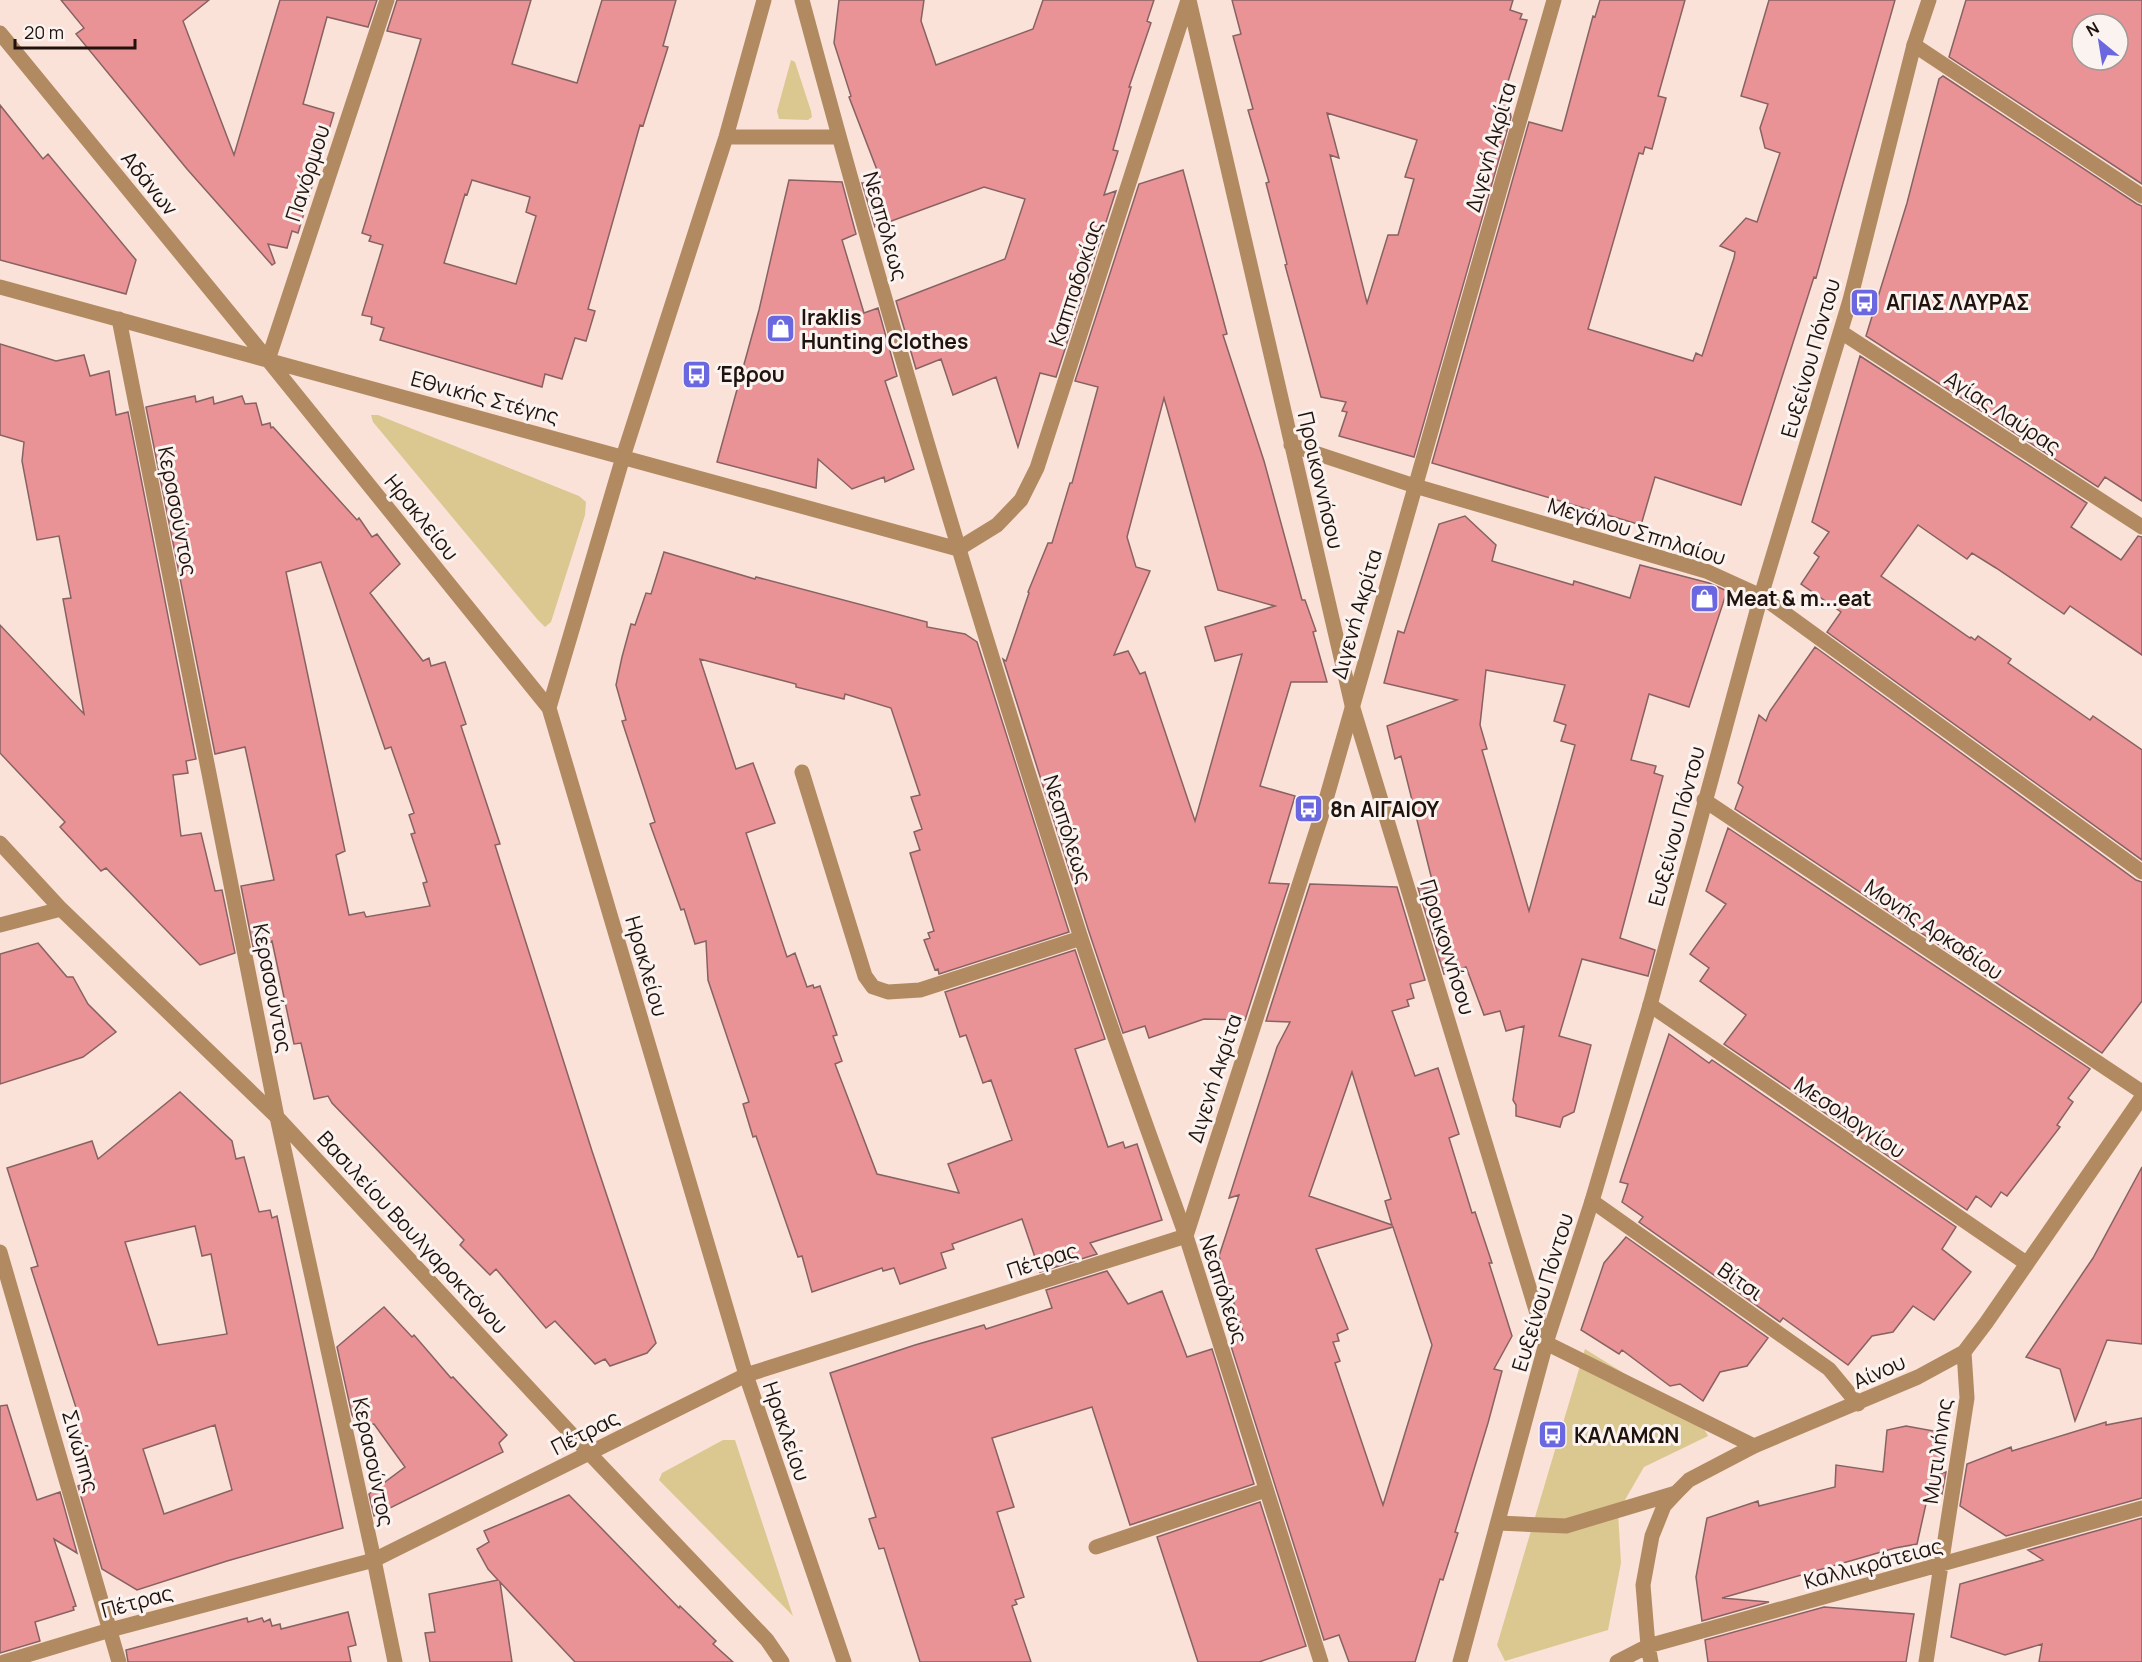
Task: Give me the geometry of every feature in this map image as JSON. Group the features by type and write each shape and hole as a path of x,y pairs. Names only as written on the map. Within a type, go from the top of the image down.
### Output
{"street":[{"name":"Πανόρμου","path":"268,360 387,0"},
{"path":"549,708 623,457 726,137 764,0"},
{"name":"Νεαπόλεως","path":"802,0 838,137 958,549 1081,938 1186,1236 1321,1662"},
{"name":"Προικοννήσου","path":"1188,0 1352,705 1546,1343"},
{"name":"Καππαδοκίας","path":"958,549 997,525 1021,500 1037,468 1188,0"},
{"name":"Διγενή Ακρίτα","path":"1186,1236 1321,817 1554,0"},
{"name":"Ευξείνου Πόντου","path":"1460,1662 1546,1343 1592,1201 1650,1005 1761,596 1841,333 1914,45 1929,0"},
{"name":"Αδάνων","path":"0,33 268,360"},
{"path":"1914,45 2142,196"},
{"path":"726,137 838,137"},
{"name":"Εθνικής Στέγης","path":"0,287 958,549"},
{"name":"Κερασούντος","path":"119,319 277,1117 395,1662"},
{"name":"Αγίας Λαύρας","path":"1841,333 2142,527"},
{"name":"Ηρακλείου","path":"268,360 549,708 746,1375 844,1662"},
{"name":"Μεγάλου Σπηλαίου","path":"1291,445 1415,486 1706,571 1761,596 2142,872"},
{"path":"802,772 865,976 873,987 888,992 920,990 1081,938"},
{"name":"Μονής Αρκαδίου","path":"1704,800 2142,1094"},
{"name":"Βασιλείου Βουλγαροκτόνου","path":"0,843 61,909 277,1117 589,1453 767,1640 782,1662"},
{"path":"0,925 61,909"},
{"name":"Μεσολογγίου","path":"1650,1005 2026,1263"},
{"name":"Αίνου","path":"1651,1662 1643,1585 1652,1536 1664,1506 1689,1480 1754,1446 1858,1404 1918,1377 1964,1352 2142,1094"},
{"name":"Βίτσι","path":"1592,1201 1829,1369 1858,1404"},
{"name":"Πέτρας","path":"4,1662 110,1630 374,1560 746,1375 1186,1236"},
{"name":"Σινώπης","path":"0,1252 119,1662"},
{"path":"1546,1343 1754,1446"},
{"name":"Μυτιλήνης","path":"1926,1662 1943,1565 1967,1398 1964,1352"},
{"path":"1096,1547 1266,1490"},
{"path":"1498,1523 1566,1526 1676,1493"},
{"name":"Καλλικράτειας","path":"1617,1662 1648,1646 2142,1508"}],"shaded area":[{"path":"791,60 795,62 811,111 812,117 808,120 779,119 777,111"},
{"path":"371,415 378,415 579,496 586,502 585,515 551,622 545,627 537,619 373,422"},
{"path":"1585,1349 1699,1420 1708,1436 1644,1467 1618,1512 1621,1563 1608,1630 1505,1661 1497,1645"},
{"path":"723,1440 735,1440 793,1616 659,1480 662,1473"}],"building":[{"path":"61,0 209,0 183,21 234,155 280,0 377,0 368,27 327,17 303,104 334,113 298,233 292,231 287,248 268,244 275,263 272,265 187,169 76,34 84,28"},
{"path":"397,0 531,0 512,64 577,83 602,0 676,0 663,46 668,47 643,126 640,125 588,309 595,311 586,341 575,338 562,379 545,374 542,387 380,340 384,328 371,324 372,317 362,315 383,245 369,241 371,236 362,233 421,39 387,31","holes":["472,180 530,197 526,212 536,216 516,284 444,263 465,194 467,195"]},
{"path":"839,0 924,0 921,21 936,65 1033,29 1043,0 1154,0 1147,21 1151,23 1129,87 1131,87 1113,150 1118,151 1104,195 1116,191 1056,377 1040,373 1018,447 996,377 953,395 941,359 916,369 896,301 1005,259 1025,199 984,187 875,227 862,183 882,183 849,97 851,96 834,43"},
{"path":"1232,0 1513,0 1510,10 1522,14 1520,19 1527,20 1506,88 1511,117 1414,457 1339,436 1347,412 1342,411 1346,402 1321,397 1285,265 1287,264 1266,183 1269,182 1248,110 1253,109 1233,36 1241,34","holes":["1327,113 1417,140 1405,177 1414,179 1398,235 1388,235 1367,303 1330,155 1339,158"]},
{"path":"1600,0 1685,0 1658,96 1666,98 1652,149 1645,147 1643,154 1639,153 1588,329 1693,361 1696,353 1702,356 1734,258 1735,252 1720,246 1746,218 1757,222 1780,153 1765,148 1760,128 1768,104 1741,96 1769,0 1895,0 1816,278 1814,277 1741,505 1655,477 1641,525 1432,463 1529,122 1562,131 1593,16 1595,17"},
{"path":"1966,0 2142,0 2142,184 1949,57"},
{"path":"1943,76 2142,206 2142,501 2105,477 2098,487 1866,336 1907,203 1939,79"},
{"path":"0,105 43,159 48,154 136,260 126,294 0,260"},
{"path":"1183,170 1227,334 1223,335 1264,461 1302,600 1305,600 1316,631 1313,632 1327,682 1291,682 1260,786 1295,796 1269,883 1289,884 1245,1020 1204,1019 1149,1038 1145,1026 1123,1033 1003,659 1006,661 1028,592 1048,543 1052,543 1070,483 1072,483 1098,387 1075,381 1139,184","holes":["1164,398 1218,590 1275,606 1205,627 1215,661 1242,654 1195,821 1145,672 1140,674 1128,651 1114,655 1150,571 1136,567 1127,537"]},
{"path":"789,180 842,182 856,234 842,240 864,313 878,308 897,376 885,381 914,469 885,482 884,477 852,489 818,459 816,488 717,462 759,310"},
{"path":"0,344 56,361 84,355 90,376 109,371 116,415 128,412 196,759 186,761 188,773 173,775 181,836 201,833 215,891 222,890 235,953 200,965 106,868 101,871 60,827 65,822 0,753 0,625 84,714 63,599 71,598 59,536 37,540 22,461 24,442 0,435"},
{"path":"1860,356 2087,503 2071,527 2121,560 2138,536 2142,537 2142,655 2070,606 2064,614 1972,553 1967,559 1918,525 1881,576 1970,638 1975,640 1978,636 2011,659 2008,663 2090,720 2093,716 2142,750 2142,860 1827,632 1841,612 1801,584 1819,557 1814,553 1829,532 1812,522"},
{"path":"195,396 196,402 213,397 214,404 242,396 245,404 256,403 262,425 270,423 271,428 273,427 357,520 359,518 372,537 377,534 400,564 370,593 423,661 429,658 431,666 445,662 466,724 461,726 500,844 495,845 592,1151 656,1343 647,1353 610,1366 605,1359 595,1364 555,1321 546,1328 496,1269 490,1275 460,1245 464,1240 332,1103 328,1096 314,1099 301,1043 294,1044 272,941 253,947 241,886 274,880 245,747 215,754 146,407","holes":["321,562 385,749 391,747 414,813 409,815 415,833 411,834 427,882 423,883 430,906 366,917 364,912 349,915 336,855 345,851 286,572"]},
{"path":"1465,516 1496,545 1492,561 1573,585 1574,581 1630,598 1640,565 1709,583 1727,591 1689,707 1649,694 1631,760 1656,766 1654,773 1663,776 1620,938 1655,950 1648,976 1582,959 1559,1036 1591,1045 1574,1112 1563,1117 1560,1127 1516,1116 1516,1105 1513,1100 1524,1026 1506,1031 1500,1011 1484,1015 1466,967 1444,974 1418,888 1434,888 1401,756 1395,759 1387,726 1457,700 1384,683 1398,631 1404,633 1439,524","holes":["1486,670 1565,685 1554,721 1566,725 1561,741 1575,745 1529,911 1482,750 1487,749 1480,725"]},
{"path":"664,552 755,579 756,577 927,622 927,627 965,634 977,642 1069,932 939,974 938,969 935,970 924,940 930,938 928,933 934,931 910,853 920,850 914,832 922,829 911,797 920,795 891,708 845,694 844,699 796,687 796,684 700,659 736,769 753,763 775,823 746,833 787,957 795,953 807,987 820,986 837,1035 833,1036 842,1061 835,1064 877,1174 959,1193 948,1164 1012,1140 991,1080 983,1083 966,1035 960,1037 945,992 1075,950 1105,1039 1075,1049 1108,1147 1123,1142 1125,1148 1137,1144 1162,1220 1090,1243 1097,1254 1040,1272 1022,1219 952,1244 954,1249 941,1253 946,1268 900,1284 894,1268 883,1271 882,1268 812,1292 802,1256 798,1257 743,1104 749,1102 708,980 706,941 695,944 684,909 681,910 650,824 655,822 622,721 626,720 616,685 622,657 631,624 635,625 646,593 651,594"},
{"path":"1815,647 2136,880 2142,882 2142,1001 2102,1053 1735,809 1743,787 1738,783 1759,715 1766,721 1770,711"},
{"path":"1728,828 2090,1069 2068,1098 2073,1102 2057,1125 2060,1127 2007,1196 2001,1192 1991,1207 1976,1196 1967,1210 1724,1044 1746,1015 1700,981 1709,968 1690,954 1726,904 1706,891"},
{"path":"1310,884 1397,887 1425,980 1410,984 1414,998 1407,1000 1409,1006 1392,1011 1415,1076 1438,1068 1459,1134 1449,1138 1472,1213 1475,1212 1492,1263 1489,1263 1512,1336 1494,1369 1502,1371 1488,1423 1455,1532 1458,1533 1443,1580 1440,1579 1415,1662 1349,1662 1339,1635 1324,1640 1230,1343 1245,1338 1219,1256 1239,1195 1229,1198 1277,1047 1290,1022 1266,1021","holes":["1352,1072 1391,1199 1385,1201 1392,1225 1309,1196","1393,1227 1432,1345 1383,1505 1335,1363 1340,1361 1333,1342 1339,1341 1337,1334 1348,1329 1316,1249"]},
{"path":"38,943 67,977 73,977 88,1004 116,1032 83,1057 0,1084 0,954"},
{"path":"1669,1034 1709,1063 1712,1060 1956,1227 1942,1249 1971,1272 1934,1320 1913,1306 1893,1332 1872,1336 1848,1365 1783,1318 1780,1322 1639,1222 1643,1217 1622,1202 1628,1184 1620,1182"},
{"path":"180,1092 232,1141 236,1159 244,1157 259,1212 270,1210 272,1218 277,1216 343,1528 227,1561 137,1590 102,1569 78,1486 94,1480 76,1422 80,1420 31,1268 38,1266 7,1168 92,1141 98,1159","holes":["195,1226 202,1256 211,1254 227,1334 158,1345 125,1242","215,1425 232,1490 164,1514 143,1449"]},
{"path":"2142,1167 2142,1344 2107,1340 2075,1421 2060,1369 2026,1357 2093,1258"},
{"path":"1626,1237 1768,1338 1747,1366 1720,1372 1703,1401 1680,1384 1670,1386 1622,1350 1619,1354 1581,1330 1604,1263"},
{"path":"1107,1271 1128,1304 1162,1291 1187,1357 1212,1349 1254,1484 1130,1525 1092,1407 992,1438 1014,1507 997,1512 1024,1597 1015,1600 1017,1604 1012,1606 1031,1662 920,1662 884,1548 879,1549 869,1519 876,1517 830,1373 915,1345 984,1325 986,1329 1052,1308 1046,1290"},
{"path":"384,1307 412,1337 414,1335 451,1378 453,1377 507,1435 499,1443 503,1452 374,1516 369,1494 405,1467 374,1424 358,1425 352,1415 337,1347"},
{"path":"7,1405 37,1500 60,1492 77,1553 54,1539 76,1606 73,1607 74,1610 35,1622 40,1641 0,1653 0,1406"},
{"path":"2142,1418 2142,1498 2006,1536 1960,1506 1967,1464 2011,1447 2012,1451 2106,1422 2106,1425"},
{"path":"1906,1426 1945,1433 1939,1474 1946,1472 1942,1494 1930,1486 1917,1544 1895,1548 1722,1598 1769,1602 1702,1621 1696,1577 1707,1518 1758,1501 1759,1506 1835,1487 1836,1465 1883,1472 1887,1430"},
{"path":"569,1495 679,1608 680,1606 716,1641 713,1644 733,1662 575,1662 500,1582 512,1662 430,1662 425,1633 435,1632 429,1594 498,1580 488,1569 477,1549 489,1542 484,1531"},
{"path":"1260,1502 1306,1646 1259,1662 1198,1662 1157,1537"},
{"path":"2142,1518 2142,1662 2039,1662 2042,1644 2005,1655 1951,1637 1960,1584 2043,1560 2028,1550"},
{"path":"1824,1607 1914,1614 1906,1662 1708,1662 1705,1640"},
{"path":"348,1612 356,1645 348,1647 351,1662 128,1662 126,1650 247,1618 248,1622 262,1618 264,1622 270,1619 272,1626 280,1624 281,1629"}],"place":[{"name":"ΑΓΙΑΣ ΛΑΥΡΑΣ","path":"1865,302"},
{"name":"Iraklis Hunting Clothes","path":"780,329"},
{"name":"Έβρου","path":"696,374"},
{"name":"Meat & m...eat","path":"1705,598"},
{"name":"8η ΑΙΓΑΙΟΥ","path":"1309,809"},
{"name":"ΚΑΛΑΜΩΝ","path":"1553,1435"}]}
